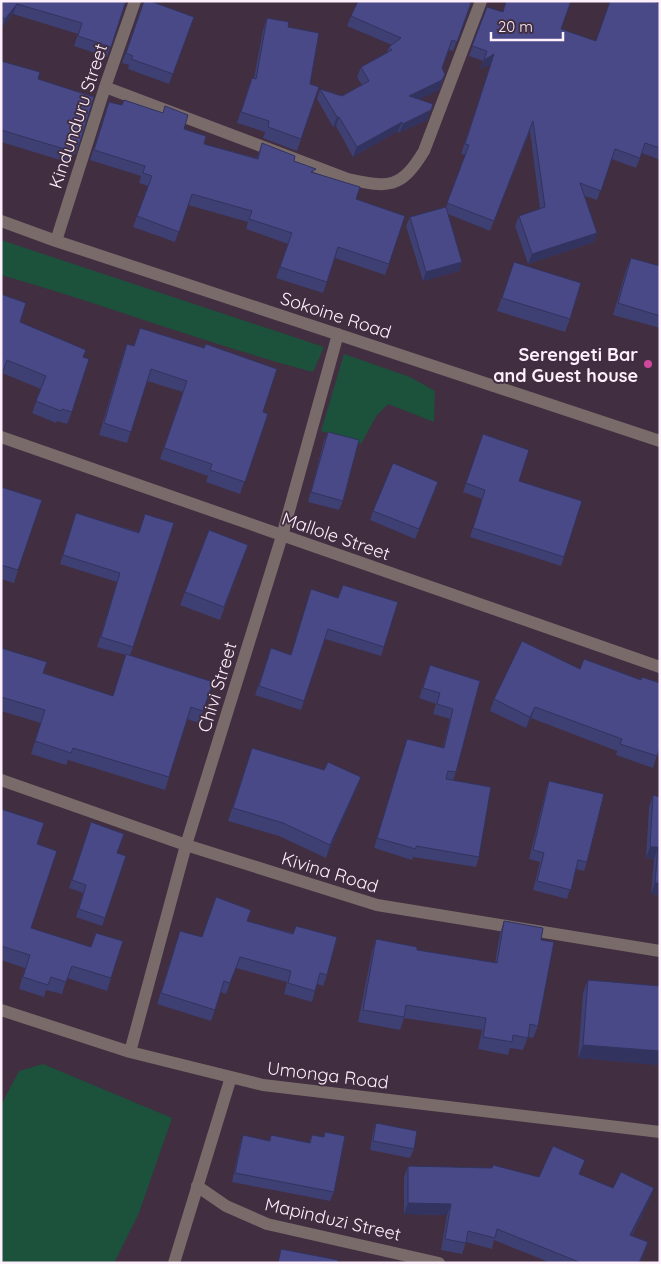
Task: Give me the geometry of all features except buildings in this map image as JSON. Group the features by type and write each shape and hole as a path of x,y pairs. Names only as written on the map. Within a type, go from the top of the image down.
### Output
{"street":[{"name":"Kindunduru Street","path":"56,241 105,87 135,1"},
{"path":"105,87 348,179 374,184 399,181 413,170 424,151 481,1"},
{"name":"Sokoine Road","path":"1,221 660,442"},
{"name":"Chivi Street","path":"130,1052 186,845 282,536 338,334"},
{"name":"Mallole Street","path":"1,437 660,667"},
{"name":"Kivina Road","path":"1,780 186,845 377,905 660,951"},
{"name":"Umonga Road","path":"1,1010 130,1052 263,1085 660,1132"},
{"path":"175,1262 231,1077"},
{"name":"Mapinduzi Street","path":"197,1186 226,1206 267,1224 439,1263"}],"green space":[{"path":"1,240 324,347 313,372 1,275"},
{"path":"344,354 410,377 435,391 434,422 388,404 377,415 361,444 321,431"},
{"path":"43,1064 172,1118 139,1213 114,1263 1,1263 1,1105 19,1071"}],"place":[{"name":"Serengeti Bar and Guest house","path":"648,364"}]}
